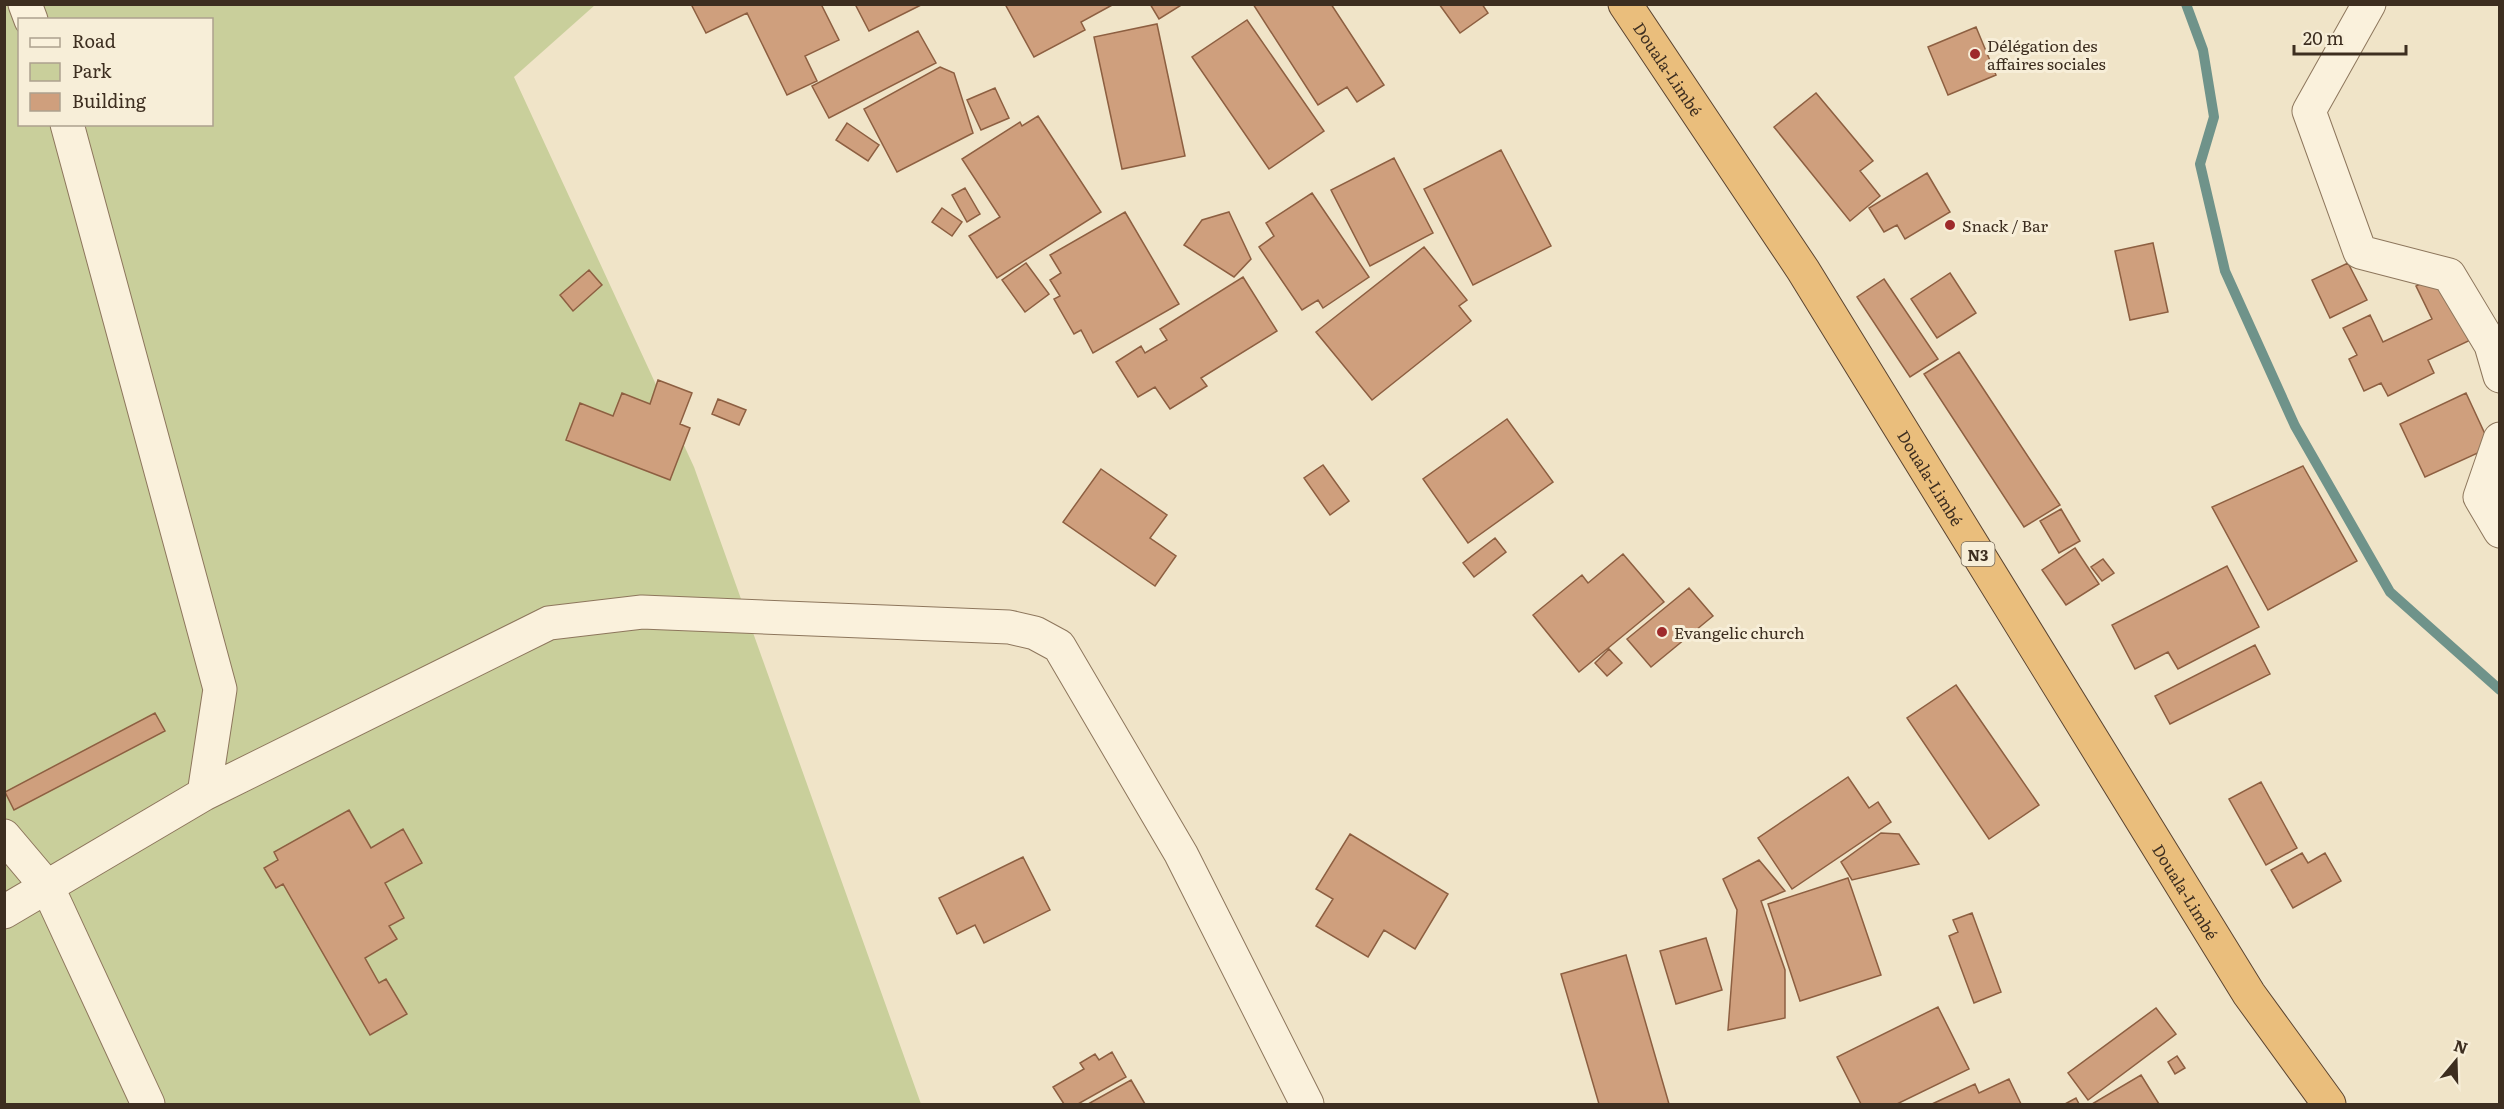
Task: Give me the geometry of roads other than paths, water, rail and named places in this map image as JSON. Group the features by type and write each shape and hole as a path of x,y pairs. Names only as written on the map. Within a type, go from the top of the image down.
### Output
{"highway":[{"name":"Douala-Limbé","path":"1625,4 1803,270 2249,994 2329,1104"}],"street":[{"path":"25,4 31,18"},
{"path":"2369,4 2309,111 2360,252 2449,275 2491,345 2499,376"},
{"path":"68,126 220,689 204,794"},
{"path":"2499,439 2480,497 2499,531"},
{"path":"4,912 204,794 549,623 642,612 1010,627 1035,633 1059,645 1181,854 1307,1104"},
{"path":"4,836 48,888 148,1104"}],"waterway":[{"path":"2186,4 2203,50 2214,117 2200,164 2225,271 2295,426 2390,592 2500,690"}],"place":[{"name":"Délégation des affaires sociales","path":"1975,54"},
{"name":"Snack / Bar","path":"1950,225"},
{"name":"Evangelic church","path":"1662,632"}]}
